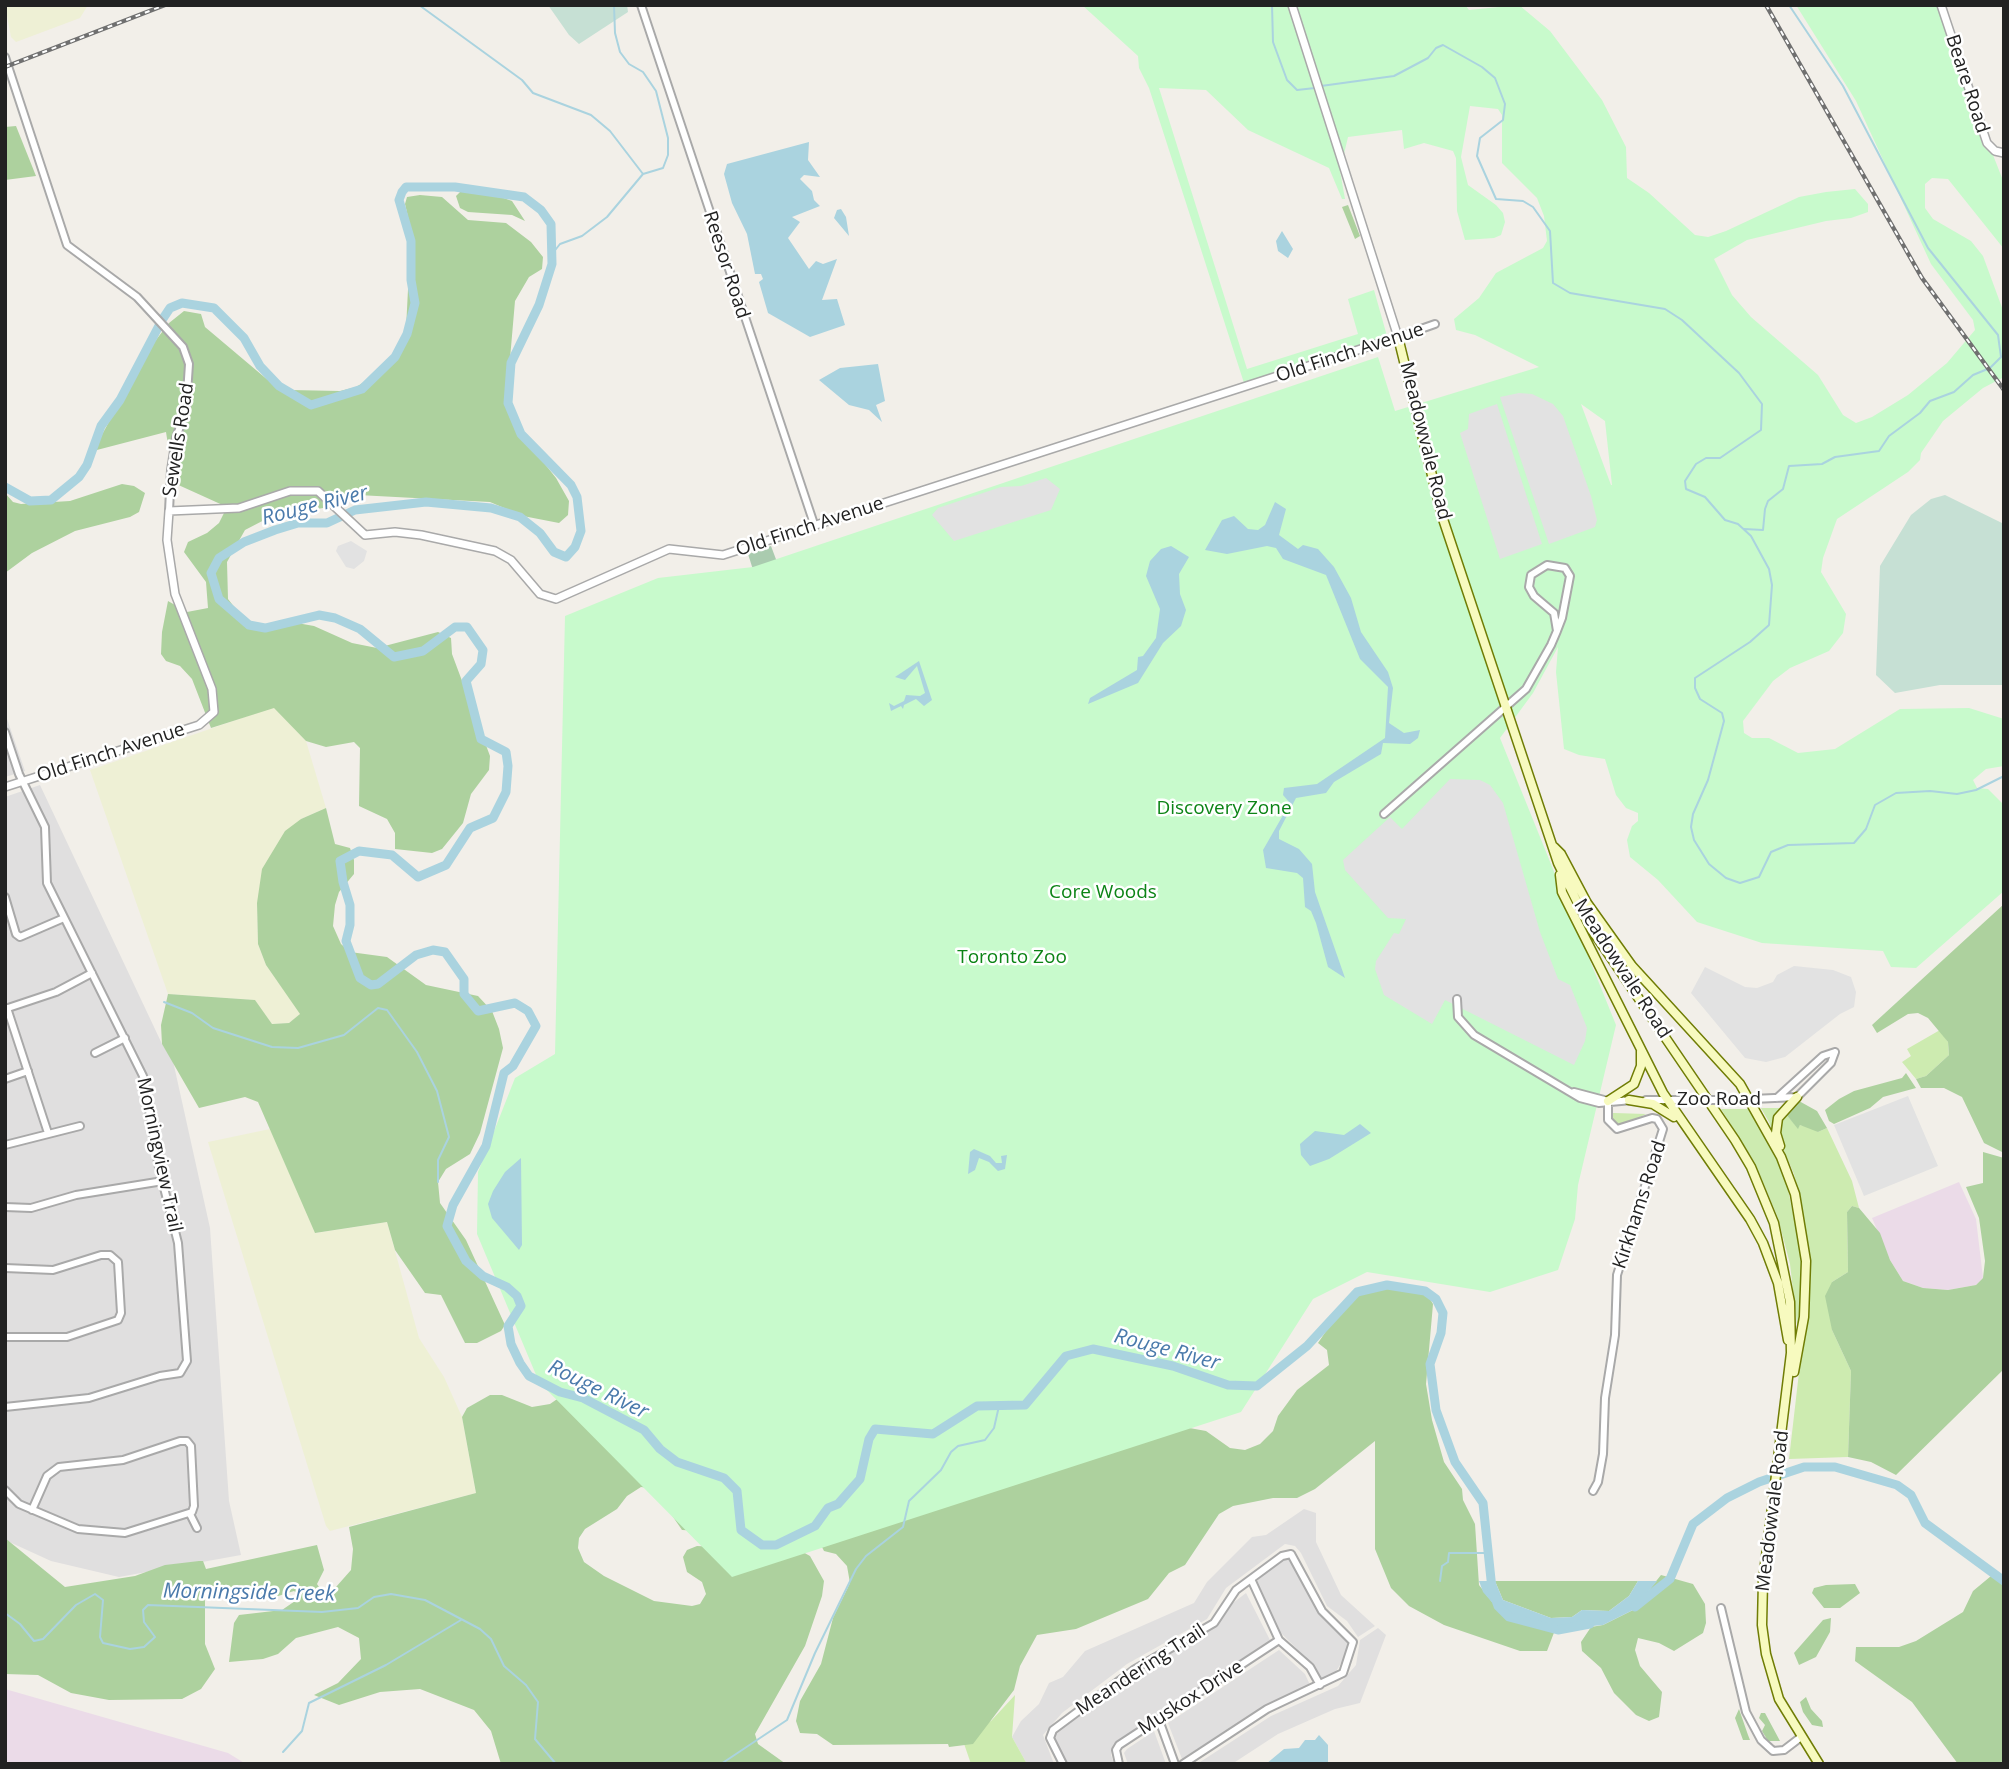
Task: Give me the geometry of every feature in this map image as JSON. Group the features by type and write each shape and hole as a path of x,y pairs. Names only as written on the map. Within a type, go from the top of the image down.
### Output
{"main road":[{"name":"Meadowvale Road","path":"1398,337 1442,516 1558,863 1588,925 1751,1167 1779,1242 1790,1302 1791,1353 1762,1595 1763,1640 1779,1699 1819,1764"},
{"path":"1551,844 1561,854 1576,884 1632,966 1712,1050 1750,1100 1792,1182"},
{"path":"1558,863 1562,892 1667,1100 1750,1219 1770,1258 1780,1292 1791,1353"},
{"path":"1608,1101 1634,1084 1641,1066 1641,1048"},
{"path":"1789,1384 1799,1357 1807,1274 1803,1231 1792,1182 1778,1140 1777,1127 1786,1105 1797,1097"},
{"path":"1629,1100 1664,1108 1696,1143"}],"street":[{"name":"Reesor Road","path":"641,5 814,524"},
{"name":"Meadowvale Road","path":"1292,5 1398,337"},
{"name":"Beare Road","path":"1941,5 1987,143 1995,151 2004,153"},
{"name":"Sewells Road","path":"5,57 67,245 137,297 175,337 189,364 189,384 174,449 167,540 175,594 212,689 214,712"},
{"name":"Old Finch Avenue","path":"169,510 239,508 303,490 318,491 368,536 394,532 495,551 511,560 540,594 556,599 669,549 723,555 1435,324"},
{"path":"1384,814 1506,710 1526,689 1557,631 1570,576 1565,568 1547,565 1531,575 1529,587 1534,596 1555,613 1557,631"},
{"name":"Old Finch Avenue","path":"5,787 199,725 214,712"},
{"name":"Morningview Trail","path":"5,732 45,827 47,883 143,1076 178,1243 187,1361 185,1369 180,1373 160,1376 89,1398 5,1407"},
{"path":"5,897 19,937 64,918"},
{"path":"48,1133 6,1009 56,992 92,973"},
{"name":"Zoo Road","path":"1457,999 1462,1024 1498,1049 1569,1091 1601,1097 1608,1101 1776,1099 1823,1056 1835,1052 1830,1063 1797,1097"},
{"path":"95,1053 125,1038"},
{"path":"5,1079 28,1071"},
{"path":"1776,1099 1797,1097"},
{"name":"Kirkhams Road","path":"1593,1491 1598,1482 1603,1454 1605,1398 1615,1335 1617,1275 1663,1129 1661,1123 1652,1118 1617,1129 1608,1120 1608,1101"},
{"path":"5,1145 80,1126"},
{"path":"5,1207 31,1208 76,1195 163,1181"},
{"path":"5,1268 53,1270 101,1255 110,1255 118,1262 121,1314 118,1320 67,1337 5,1337"},
{"path":"5,1490 19,1504 32,1510 78,1529 125,1533 190,1514 194,1506 191,1449 184,1440 123,1460 55,1469 47,1476 32,1510"},
{"path":"190,1514 197,1528"},
{"name":"Meandering Trail","path":"1063,1764 1050,1738 1053,1730 1135,1669 1214,1623 1236,1590 1282,1556 1294,1555 1321,1611 1353,1642 1343,1673 1266,1709 1183,1764"},
{"path":"1251,1579 1279,1640 1310,1667 1320,1685"},
{"path":"1721,1608 1746,1713 1761,1740 1773,1751 1784,1750 1801,1737"},
{"name":"Muskox Drive","path":"1119,1764 1116,1750 1119,1745 1279,1640"},
{"path":"1159,1720 1175,1764"}],"shaded area":[{"path":"1519,393 1532,394 1553,404 1563,416 1591,496 1597,520 1595,527 1549,544 1500,397"},
{"path":"1497,404 1542,544 1500,559 1460,433 1468,429 1469,414"},
{"path":"1046,478 1060,489 1051,510 954,541 932,515 938,508 1001,487 1021,486"},
{"path":"351,541 367,551 364,561 354,569 346,567 336,551 338,546"},
{"path":"5,713 25,771 5,777"},
{"path":"1450,779 1480,780 1490,785 1503,803 1540,932 1558,979 1570,985 1587,1028 1585,1041 1574,1065 1445,1000 1432,1024 1384,995 1375,969 1376,961 1394,933 1399,934 1406,919 1388,918 1345,870 1343,860 1390,817 1402,829"},
{"path":"40,785 162,1044 173,1061 210,1228 229,1501 241,1555 119,1577 51,1561 5,1540 5,797"},
{"path":"1794,966 1833,970 1851,977 1856,992 1854,1007 1840,1014 1785,1057 1766,1062 1745,1058 1691,993 1705,967 1745,987 1757,988 1773,982 1777,975"},
{"path":"1908,1096 1938,1166 1864,1196 1834,1125"},
{"path":"1959,1182 1976,1219 1983,1278 1976,1285 1948,1290 1923,1288 1903,1281 1890,1260 1872,1218"},
{"path":"1304,1509 1316,1513 1316,1542 1341,1595 1375,1626 1358,1637 1347,1621 1327,1606 1301,1553 1295,1546 1285,1544 1226,1588 1207,1619 1127,1664 1062,1713 1043,1735 1054,1764 1027,1764 1012,1737 1021,1721 1039,1704 1049,1683 1063,1677 1085,1651 1194,1603 1207,1582 1252,1537 1266,1535"},
{"path":"1290,1556 1319,1614 1350,1643 1348,1652 1335,1673 1322,1679 1311,1663 1280,1632 1257,1581 1282,1557"},
{"path":"1246,1593 1270,1640 1113,1745 1111,1755 1114,1764 1067,1764 1054,1739 1057,1732 1196,1634 1217,1626 1233,1603"},
{"path":"1378,1628 1386,1635 1360,1703 1335,1709 1278,1734 1232,1764 1197,1764 1271,1716 1338,1686 1356,1665 1360,1640"},
{"path":"1279,1650 1305,1674 1310,1685 1238,1723 1182,1759 1168,1723"},
{"path":"5,1689 228,1753 246,1764 5,1764"},
{"path":"1154,1731 1166,1764 1128,1764 1124,1753 1127,1749"}],"green space":[{"path":"5,5 88,5 80,18 16,42 11,37"},
{"path":"548,5 627,5 628,12 579,44 569,35"},
{"name":"Toronto Zoo","path":"1082,5 1465,5 1469,10 1519,5 1550,31 1602,100 1626,147 1627,178 1649,193 1695,235 1708,237 1799,197 1826,192 1855,189 1868,204 1868,212 1747,240 1714,259 1732,295 1751,317 1818,375 1843,415 1856,423 1872,417 1908,395 1947,363 1975,330 1973,320 1931,264 1856,101 1796,5 1937,5 1983,146 1993,155 2004,183 2004,249 1948,179 1932,178 1925,184 1925,208 1933,219 1971,241 1983,256 2004,313 2004,377 1983,388 1943,421 1921,453 1920,460 1908,472 1837,519 1823,558 1821,572 1846,614 1843,633 1829,651 1790,668 1773,681 1743,721 1744,733 1752,738 1769,738 1798,753 1835,749 1900,709 1969,708 2004,719 2004,766 1986,769 1973,780 1977,788 1988,789 2004,805 2004,891 1916,968 1891,967 1883,951 1762,943 1697,922 1658,880 1630,857 1627,840 1632,826 1638,821 1638,813 1626,808 1616,795 1605,759 1579,755 1564,749 1556,672 1558,647 1533,693 1500,738 1616,1025 1578,1185 1575,1219 1558,1270 1490,1292 1367,1272 1313,1299 1241,1412 732,1577 539,1382 477,1234 478,1172 515,1078 555,1054 565,616 658,578 753,567 1378,357 1395,411 1539,367 1475,335 1456,330 1454,319 1479,298 1496,273 1543,248 1547,241 1544,216 1537,198 1502,163 1502,115 1498,109 1470,106 1461,157 1468,185 1496,205 1503,213 1505,222 1501,235 1465,240 1457,211 1456,158 1453,151 1424,143 1404,149 1402,130 1348,137 1340,171 1345,199 1342,199 1329,168 1248,130 1206,90 1159,88 1247,369 1358,334 1348,299 1374,290 1387,336 1244,383 1149,88 1139,68 1138,56","holes":["1581,404 1605,421 1612,485"]},
{"path":"16,126 36,176 5,180 5,127"},
{"path":"461,191 495,195 512,201 525,221 512,215 468,212 460,208 456,196"},
{"path":"407,197 442,197 468,220 506,223 531,242 543,257 542,269 529,277 515,301 506,405 518,430 556,478 569,501 568,515 559,523 523,516 490,502 358,495 323,508 270,517 245,530 227,562 228,599 250,627 297,623 314,626 352,643 377,648 438,632 451,638 452,654 490,756 489,770 471,794 463,823 442,849 432,853 395,849 395,833 387,819 359,806 360,748 354,742 326,747 306,741 274,708 211,728 192,679 180,666 166,661 161,654 162,632 168,601 187,612 208,608 206,582 184,552 188,542 207,533 219,523 227,507 174,483 166,432 93,451 149,349 169,323 184,311 201,314 205,327 269,381 290,390 340,391 356,387 387,368 396,355 406,329 411,230 405,204"},
{"path":"1348,205 1360,236 1355,239 1342,207"},
{"path":"122,484 134,486 145,493 139,512 130,517 75,531 32,553 5,573 5,493 13,502 21,504 70,501"},
{"path":"1945,495 2004,524 2004,685 1940,685 1895,693 1876,675 1880,566 1911,515 1931,499"},
{"path":"771,546 780,570 756,579 748,554"},
{"path":"274,707 306,741 326,808 301,819 257,903 258,944 266,965 301,1014 289,1023 272,1024 254,1000 168,994 90,770"},
{"path":"326,808 335,844 350,848 354,860 354,874 339,892 335,905 333,926 341,944 350,952 387,957 426,985 478,996 492,1011 499,1029 503,1048 480,1133 470,1154 446,1169 438,1182 440,1203 466,1240 505,1325 501,1331 477,1343 465,1343 441,1295 425,1293 395,1250 387,1222 315,1233 258,1102 245,1097 199,1108 162,1044 161,1025 168,994 255,1000 272,1024 289,1023 300,1014 266,965 258,944 257,903 262,869 285,831 301,819"},
{"path":"2004,904 2004,1153 1984,1143 1962,1097 1944,1088 1921,1088 1916,1079 1926,1076 1949,1055 1948,1042 1928,1018 1918,1013 1908,1014 1877,1033 1872,1025"},
{"path":"1940,1030 1948,1042 1949,1055 1926,1076 1916,1079 1902,1062 1911,1056 1907,1049"},
{"path":"1906,1073 1916,1088 1883,1097 1870,1108 1834,1124 1829,1121 1825,1110 1839,1099 1854,1091 1902,1078"},
{"path":"1799,1101 1817,1111 1827,1128 1818,1132 1800,1125 1798,1129 1785,1113"},
{"path":"1761,1108 1782,1108 1773,1133 1769,1122"},
{"path":"1721,1109 1753,1109 1786,1179 1803,1265 1800,1324 1797,1324 1790,1264 1778,1218 1755,1163"},
{"path":"1612,1113 1646,1114 1621,1126 1613,1122"},
{"path":"1785,1113 1798,1128 1800,1125 1811,1127 1818,1132 1827,1128 1852,1181 1859,1208 1852,1206 1847,1212 1848,1272 1832,1282 1832,1330 1851,1371 1848,1457 1789,1459 1810,1277 1800,1198 1794,1174 1779,1139 1779,1125"},
{"path":"270,1129 316,1233 387,1222 419,1338 444,1377 462,1417 476,1493 330,1531 326,1526 208,1142"},
{"path":"1983,1152 2004,1158 2004,1369 1896,1475 1871,1462 1848,1457 1851,1371 1832,1330 1825,1296 1832,1282 1848,1272 1847,1212 1852,1206 1859,1208 1880,1233 1890,1260 1903,1281 1923,1288 1948,1290 1976,1285 1983,1278 1985,1261 1979,1218 1966,1187 1983,1183"},
{"path":"1374,1287 1424,1289 1433,1304 1426,1384 1432,1420 1444,1462 1462,1489 1463,1500 1475,1524 1479,1585 1496,1607 1533,1626 1555,1630 1547,1651 1520,1651 1444,1625 1409,1606 1391,1588 1375,1549 1375,1441 1315,1489 1297,1498 1273,1498 1233,1506 1219,1514 1185,1565 1169,1573 1148,1599 1076,1629 1037,1635 1020,1666 1014,1690 973,1744 949,1747 948,1744 833,1745 817,1734 800,1733 796,1721 800,1701 821,1664 833,1618 850,1583 847,1566 836,1554 824,1551 820,1543 1173,1425 1206,1431 1230,1448 1245,1450 1260,1444 1273,1431 1278,1416 1297,1390 1329,1365 1327,1350 1318,1343 1345,1303 1353,1294"},
{"path":"573,1388 703,1531 682,1530 658,1495 649,1488 641,1487 627,1496 617,1509 585,1529 579,1538 578,1548 584,1562 604,1576 654,1601 692,1606 700,1604 706,1594 702,1582 687,1572 683,1557 687,1550 697,1546 801,1551 810,1556 824,1581 822,1596 805,1646 755,1734 758,1744 786,1764 501,1764 491,1731 474,1710 420,1689 380,1692 339,1705 314,1695 338,1683 361,1659 359,1638 338,1627 296,1638 278,1654 263,1659 229,1662 234,1623 239,1615 282,1610 295,1601 298,1594 294,1591 275,1597 259,1593 205,1596 205,1644 215,1669 201,1689 182,1699 109,1700 71,1693 38,1675 5,1674 5,1538 65,1587 135,1576 165,1565 203,1561 206,1569 317,1545 324,1570 317,1584 321,1590 336,1587 351,1570 353,1549 349,1527 476,1493 462,1417 467,1408 490,1395 502,1395 532,1407 550,1404"},
{"path":"1661,1575 1693,1584 1705,1604 1706,1623 1703,1633 1674,1651 1659,1643 1638,1638 1635,1650 1640,1666 1662,1692 1659,1717 1649,1721 1636,1715 1614,1693 1601,1668 1582,1651 1581,1642 1591,1627 1603,1625 1633,1610"},
{"path":"1991,1576 2004,1582 2004,1764 1958,1764 1912,1702 1855,1661 1856,1647 1899,1647 1916,1641 1963,1612 1973,1591"},
{"path":"1495,1581 1638,1581 1629,1596 1609,1611 1582,1610 1572,1617 1551,1618 1503,1600"},
{"path":"1855,1584 1860,1593 1840,1608 1824,1608 1812,1593 1814,1588 1826,1585"},
{"path":"1831,1618 1830,1632 1816,1657 1799,1665 1794,1653 1823,1620"},
{"path":"1015,1695 1012,1737 1027,1764 971,1764 960,1732 991,1721"},
{"path":"1806,1697 1823,1727 1812,1725 1803,1712 1800,1702"},
{"path":"1739,1709 1750,1740 1743,1740 1735,1718"},
{"path":"1761,1713 1765,1713 1780,1741 1768,1741 1762,1731 1765,1725 1759,1718"}],"water":[{"path":"809,142 808,160 820,177 804,175 800,179 812,191 814,200 820,206 792,217 800,222 788,238 809,269 816,261 823,264 837,259 822,300 837,299 845,325 810,337 768,313 759,282 763,279 761,274 755,274 747,234 732,203 724,174 727,164"},
{"path":"841,209 846,217 849,236 834,218 837,210"},
{"path":"1282,231 1293,249 1288,258 1278,251 1276,241"},
{"path":"878,364 885,401 876,405 882,422 869,410 849,405 819,380 840,368"},
{"path":"1275,502 1286,509 1279,535 1298,549 1303,545 1318,549 1334,567 1351,598 1361,632 1388,672 1393,688 1389,723 1404,733 1420,730 1418,738 1410,744 1383,743 1381,754 1334,782 1326,793 1296,798 1279,831 1279,839 1299,849 1312,864 1315,892 1345,978 1328,967 1316,923 1311,911 1305,907 1303,878 1297,873 1266,868 1263,850 1290,803 1283,795 1284,788 1317,784 1385,738 1388,687 1360,659 1326,575 1283,559 1276,548 1267,546 1227,554 1205,550 1222,520 1234,516 1248,529 1258,530 1265,525"},
{"path":"1171,546 1189,557 1179,574 1180,594 1186,610 1181,626 1163,643 1138,683 1088,704 1090,698 1137,670 1138,657 1143,656 1156,638 1160,609 1146,576 1150,561 1161,549"},
{"path":"919,661 932,700 924,706 916,699 904,705 903,709 901,706 891,711 889,703 894,706 904,701 906,695 920,696 925,693 917,666 905,680 895,677"},
{"path":"1360,1124 1371,1133 1329,1159 1310,1166 1301,1155 1300,1144 1315,1131 1344,1135"},
{"path":"974,1149 990,1156 996,1163 1002,1163 1001,1156 1007,1155 1005,1169 998,1171 989,1162 979,1158 975,1170 968,1174 970,1152"},
{"path":"521,1158 522,1245 519,1250 492,1218 488,1204 505,1172"},
{"path":"1479,1581 1495,1581 1503,1600 1551,1618 1572,1617 1582,1610 1609,1611 1629,1596 1638,1581 1657,1581 1633,1610 1603,1625 1550,1630 1533,1626 1496,1607 1483,1592"},
{"path":"1319,1735 1328,1745 1328,1764 1266,1764 1284,1749 1299,1748 1305,1740 1315,1740"}],"waterway":[{"path":"419,5 522,80 533,93 591,115 610,131 643,174"},
{"path":"552,254 560,244 582,236 607,217 643,174 663,168 668,155 668,138 656,91 643,72 629,64 620,52 615,33 614,5"},
{"path":"1272,5 1273,42 1287,80 1297,90 1315,88"},
{"path":"1744,529 1763,530 1768,501 1783,489 1789,466 1822,464 1835,457 1879,451 1889,436 1920,413 1930,401 1954,392 1973,375 1990,368 2001,357 1998,335 1928,248 1843,86 1789,5"},
{"path":"1321,86 1394,76 1428,58 1436,48 1443,45 1482,67 1495,78 1505,104 1503,120 1480,138 1477,156 1496,199 1523,201 1533,207 1550,231 1553,283 1570,293 1665,309 1682,320 1739,373 1762,404 1761,430 1720,458 1706,458 1696,464 1685,481 1686,489 1705,497 1725,520 1738,524 1751,536 1769,569 1772,585 1769,625 1750,642 1695,678 1695,688 1700,699 1722,713 1724,721 1708,780 1693,814 1691,827 1694,840 1709,864 1726,878 1740,883 1759,877 1771,852 1788,845 1854,843 1866,829 1875,805 1896,793 1930,791 1957,794 1976,790 2004,776"},
{"name":"Rouge River","path":"5,487 30,501 51,500 79,477 87,465 101,426 120,400 162,320 170,308 182,303 214,308 244,338 260,366 279,386 311,405 362,389 395,357 407,334 415,303 411,280 411,241 399,200 406,187 455,187 524,197 541,210 551,224 552,264 539,305 511,363 508,403 521,434 571,485 577,497 581,531 575,547 566,557 554,552 540,533 520,517 491,508 426,502 355,510 327,523 298,523 275,530 244,542 219,558 211,573 219,599 249,625 265,628 319,615 335,618 360,629 394,657 423,651 455,627 467,627 483,650 481,664 466,681 481,739 506,752 506,792 493,818 470,828 446,865 418,877 392,855 359,851 340,861 350,905 350,925 346,941 360,978 371,985 378,984 416,955 433,950 445,952 464,979 464,994 478,1011 515,1003 528,1011 536,1026 513,1066 504,1073 486,1146 453,1205 447,1226 466,1261 483,1276 507,1287 517,1296 521,1306 508,1326 511,1344 529,1376 560,1392 583,1398 644,1430 660,1449 677,1462 724,1478 737,1491 741,1530 762,1545 776,1545 815,1526 828,1508 838,1504 860,1479 869,1439 875,1429 933,1434 977,1406 1025,1405 1066,1356 1093,1349 1173,1366 1228,1385 1257,1386 1307,1346 1357,1292 1387,1285 1425,1291 1436,1299 1443,1313 1441,1333 1430,1364 1436,1410 1455,1462 1483,1503 1492,1589 1498,1606 1509,1617 1558,1630 1590,1624"},
{"path":"164,1002 192,1013 213,1028 272,1047 298,1048 344,1035 378,1008 387,1010 417,1052 437,1091 449,1137 438,1160 438,1182"},
{"name":"Morningside Creek","path":"721,1764 787,1720 815,1653 856,1569 866,1556 903,1527 909,1501 941,1470 951,1452 958,1446 985,1440 994,1428 999,1406"},
{"name":"Rouge River","path":"1635,1607 1670,1579 1693,1524 1727,1498 1759,1482 1804,1467 1835,1467 1897,1485 1911,1495 1925,1523 2004,1581"},
{"path":"1440,1581 1442,1566 1448,1562 1449,1553 1487,1553"},
{"name":"Morningside Creek","path":"5,1613 20,1624 34,1641 43,1639 76,1605 95,1594 103,1600 100,1637 103,1643 130,1649 144,1647 155,1637 144,1622 143,1610 148,1605 322,1612 358,1608 374,1597 391,1594 425,1600 480,1629 491,1639 504,1666 526,1685 538,1702 535,1739 556,1764"},
{"path":"283,1752 302,1731 309,1703 386,1665 461,1620"}],"railway":[{"path":"5,67 165,5"},
{"path":"1766,5 1922,278 2004,390"}],"park label":[{"name":"Discovery Zone","path":"1224,809"},
{"name":"Core Woods","path":"1103,893"}]}
